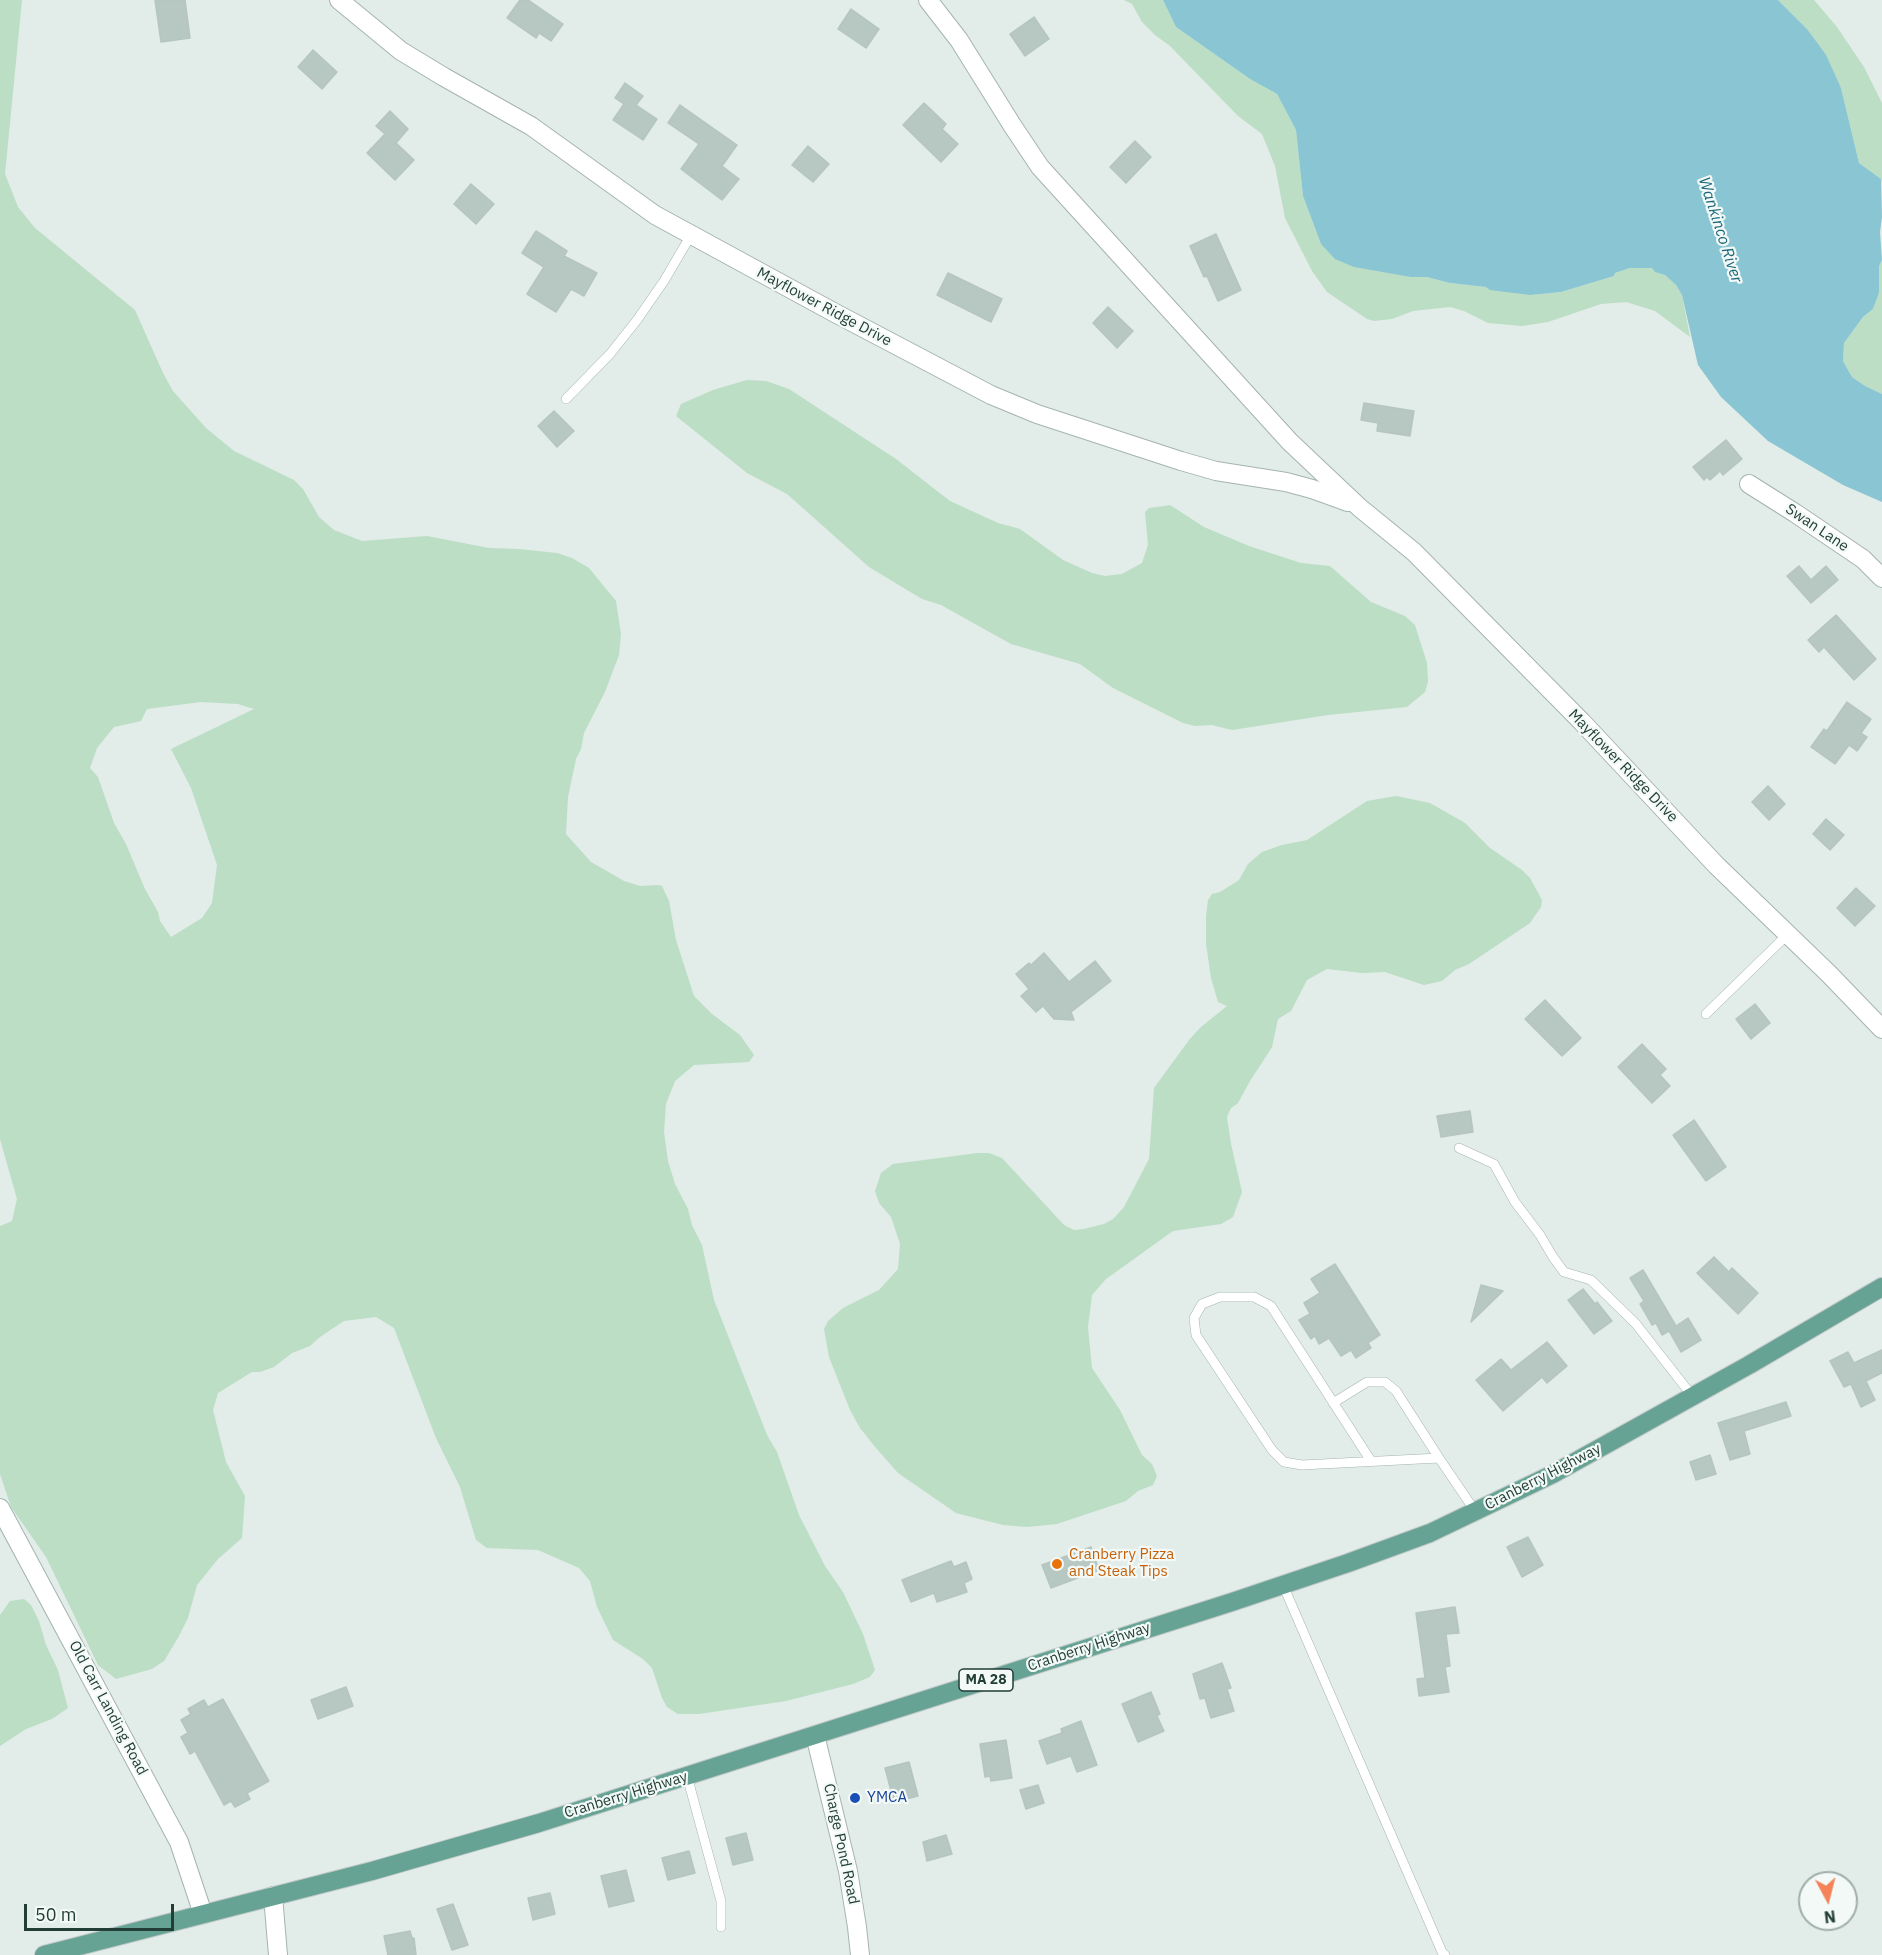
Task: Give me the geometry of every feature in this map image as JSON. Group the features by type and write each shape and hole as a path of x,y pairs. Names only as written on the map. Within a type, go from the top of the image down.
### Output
{"main road":[{"name":"Cranberry Highway","path":"44,1955 372,1871 539,1823 1283,1585 1430,1533 1553,1474 1694,1396 1882,1287"}],"street":[{"name":"Mayflower Ridge Drive","path":"339,0 401,51 531,126 634,201 691,235 991,395 1037,414 1216,471 1286,482 1312,489 1360,508"},
{"name":"Mayflower Ridge Drive","path":"928,0 959,40 1040,167 1290,442 1360,508 1414,552 1582,722 1716,865 1882,1029"},
{"name":"Swan Lane","path":"1749,484 1863,559 1882,578"},
{"name":"Old Carr Landing Road","path":"0,1508 179,1842 203,1914"},
{"name":"Charge Pond Road","path":"815,1735 848,1871 860,1955"},
{"path":"273,1896 278,1955"}],"lane":[{"path":"566,399 610,354 637,321 691,235"},
{"path":"1706,1014 1788,934"},
{"path":"1459,1148 1494,1164 1515,1202 1540,1234 1552,1257 1564,1272 1591,1280 1636,1324 1694,1396"},
{"path":"1371,1461 1271,1306 1254,1297 1220,1297 1202,1304 1194,1318 1196,1335 1272,1450 1284,1462 1302,1465 1439,1458"},
{"path":"1333,1403 1367,1382 1385,1382 1396,1391 1475,1511"},
{"path":"1283,1585 1442,1954"},
{"path":"687,1776 721,1901 721,1927"}],"green space":[{"path":"0,0 22,0 5,174 18,207 35,228 135,310 173,391 206,428 234,451 294,480 303,489 319,517 334,530 362,541 427,536 489,548 557,553 572,558 589,568 616,601 621,634 619,655 605,692 584,733 581,749 576,759 568,797 566,834 591,862 624,881 640,886 662,886 669,901 676,940 694,996 712,1014 740,1035 754,1055 749,1062 694,1065 675,1081 666,1104 664,1132 668,1161 675,1184 702,1245 714,1300 767,1435 777,1452 799,1515 825,1566 843,1592 863,1634 875,1670 870,1677 853,1684 786,1701 699,1714 678,1714 667,1707 652,1668 643,1659 613,1640 597,1607 590,1581 579,1568 538,1550 487,1548 476,1540 460,1487 436,1438 394,1328 376,1317 344,1321 310,1346 292,1353 274,1367 252,1372 218,1393 213,1410 226,1462 245,1496 242,1538 218,1559 197,1585 188,1618 164,1661 152,1669 116,1679 98,1665 46,1557 11,1507 0,1474 0,1226 12,1221 17,1199 0,1139","holes":["201,702 238,704 254,709 171,749 191,788 217,865 212,903 202,918 171,937 160,921 158,912 114,823 98,777 90,768 97,748 114,727 141,721 147,709"]},
{"path":"1124,0 1163,0 1176,27 1250,79 1277,94 1296,130 1303,196 1321,244 1411,277 1427,277 1450,283 1530,295 1561,292 1614,276 1615,273 1630,268 1652,268 1665,275 1676,285 1682,295 1690,337 1655,311 1626,302 1601,304 1548,322 1522,326 1488,323 1450,307 1413,311 1392,319 1374,321 1367,319 1327,292 1312,271 1285,218 1275,166 1262,134 1238,116 1170,46 1142,22 1132,4"},
{"path":"1778,0 1814,0 1837,27 1864,67 1882,103 1882,185 1881,179 1859,163 1841,88 1807,29"},
{"path":"1882,260 1882,394 1852,377 1843,361 1844,343 1863,317 1873,309 1879,293 1879,266"},
{"path":"747,380 766,381 789,389 896,459 950,501 998,523 1020,529 1063,560 1092,573 1105,576 1122,574 1142,563 1148,545 1145,512 1149,508 1170,505 1204,527 1249,546 1301,563 1330,566 1371,602 1405,616 1415,625 1427,663 1428,682 1425,692 1407,707 1328,715 1232,730 1212,725 1195,726 1183,723 1113,688 1080,664 1011,644 941,605 922,599 869,567 787,494 747,473 676,416 681,404 713,390"},
{"path":"1396,796 1430,803 1465,823 1490,848 1530,878 1542,900 1541,907 1530,923 1469,964 1455,970 1442,981 1424,985 1385,972 1362,973 1327,969 1307,980 1291,1011 1278,1019 1272,1047 1227,1117 1242,1192 1233,1217 1221,1224 1173,1231 1106,1279 1092,1295 1088,1327 1092,1368 1120,1410 1142,1455 1152,1464 1157,1476 1153,1485 1138,1491 1126,1501 1057,1524 1027,1527 1003,1525 956,1513 898,1473 876,1448 860,1428 850,1410 829,1357 824,1329 828,1321 843,1308 879,1290 898,1269 900,1244 891,1217 879,1203 875,1191 881,1173 893,1164 989,1153 1002,1158 1064,1225 1074,1230 1084,1229 1113,1219 1124,1207 1149,1159 1154,1088 1189,1040 1227,1006 1218,1002 1211,978 1206,944 1208,900 1212,894 1220,892 1239,880 1248,864 1262,852 1307,840 1367,801"},
{"path":"24,1599 31,1605 39,1621 46,1645 58,1670 68,1708 52,1719 26,1729 0,1746 0,1615 10,1601"}],"water":[{"name":"Wankinco River","path":"1163,0 1778,0 1807,29 1826,55 1841,88 1859,163 1881,179 1882,260 1879,266 1879,293 1873,309 1863,317 1844,343 1843,361 1852,377 1882,394 1882,502 1843,485 1768,441 1721,397 1698,365 1682,295 1676,285 1665,275 1655,272 1652,268 1630,268 1615,273 1614,276 1561,292 1530,295 1354,267 1335,259 1321,244 1303,196 1296,130 1277,94 1250,79 1176,27"}],"building":[{"path":"155,0 185,0 190,38 161,42"},
{"path":"520,0 528,0 563,24 551,41 539,33 536,38 507,18"},
{"path":"851,9 879,29 866,48 838,29"},
{"path":"1034,17 1049,39 1025,56 1010,34"},
{"path":"313,50 337,72 322,89 298,67"},
{"path":"625,83 643,96 636,105 657,119 643,140 613,120 624,104 615,98"},
{"path":"924,103 946,124 942,129 958,144 941,162 903,125"},
{"path":"680,105 737,145 722,166 739,179 722,200 681,169 699,144 668,123"},
{"path":"390,111 408,129 396,143 414,160 395,180 367,153 385,134 376,126"},
{"path":"1135,141 1151,157 1126,183 1110,167"},
{"path":"808,146 829,164 813,182 792,165"},
{"path":"471,184 494,204 476,224 454,204"},
{"path":"536,231 567,251 564,256 597,273 584,296 571,289 556,312 527,294 544,267 522,253"},
{"path":"1216,234 1241,290 1218,301 1190,246"},
{"path":"948,273 1002,299 991,322 937,295"},
{"path":"1108,307 1133,331 1117,348 1093,323"},
{"path":"1364,403 1414,411 1410,436 1377,431 1378,423 1361,420"},
{"path":"554,411 574,431 557,447 538,426"},
{"path":"1726,440 1742,459 1723,475 1720,471 1710,480 1707,477 1704,480 1693,467"},
{"path":"1799,566 1811,580 1826,566 1838,580 1811,603 1787,576"},
{"path":"1836,615 1876,659 1854,680 1824,647 1819,652 1808,640"},
{"path":"1847,702 1871,719 1861,733 1867,737 1857,751 1849,745 1835,764 1811,747 1824,729 1827,731"},
{"path":"1768,786 1785,804 1769,820 1752,802"},
{"path":"1826,819 1844,835 1830,850 1813,834"},
{"path":"1856,888 1875,906 1855,926 1837,908"},
{"path":"1044,953 1069,982 1095,961 1111,981 1071,1012 1074,1020 1054,1019 1043,1006 1036,1012 1021,996 1029,989 1016,974 1029,963 1031,965"},
{"path":"1545,1000 1581,1038 1562,1056 1525,1019"},
{"path":"1755,1004 1770,1023 1751,1039 1736,1019"},
{"path":"1642,1044 1666,1069 1660,1075 1670,1086 1652,1103 1618,1067"},
{"path":"1470,1111 1473,1132 1441,1137 1437,1116"},
{"path":"1694,1120 1726,1167 1706,1181 1673,1135"},
{"path":"1714,1257 1729,1272 1732,1268 1758,1293 1738,1314 1697,1273"},
{"path":"1335,1264 1380,1335 1368,1343 1371,1348 1356,1358 1351,1350 1341,1356 1329,1338 1319,1344 1315,1336 1311,1339 1299,1320 1310,1314 1304,1303 1320,1293 1311,1279"},
{"path":"1643,1270 1676,1326 1688,1318 1701,1340 1681,1352 1669,1331 1662,1335 1656,1323 1652,1325 1640,1304 1644,1301 1630,1278"},
{"path":"1481,1285 1503,1291 1471,1322"},
{"path":"1583,1289 1612,1321 1594,1334 1568,1300"},
{"path":"1547,1342 1567,1366 1547,1383 1542,1377 1503,1411 1476,1380 1501,1359 1511,1370"},
{"path":"1882,1350 1882,1373 1866,1381 1875,1400 1861,1407 1851,1384 1844,1387 1830,1361 1848,1352 1854,1363"},
{"path":"1786,1402 1791,1416 1744,1431 1750,1454 1730,1460 1718,1423"},
{"path":"1710,1455 1716,1474 1696,1480 1690,1462"},
{"path":"1528,1537 1543,1565 1522,1577 1507,1547"},
{"path":"1091,1547 1099,1570 1051,1588 1042,1565"},
{"path":"951,1561 954,1567 966,1562 972,1579 964,1583 967,1592 937,1602 934,1593 911,1602 902,1580"},
{"path":"1455,1607 1459,1633 1446,1634 1450,1666 1445,1667 1449,1692 1419,1696 1417,1679 1425,1678 1416,1613"},
{"path":"1222,1663 1231,1688 1227,1689 1234,1711 1211,1718 1205,1698 1200,1699 1193,1674"},
{"path":"346,1687 353,1706 318,1719 311,1700"},
{"path":"1151,1692 1160,1714 1157,1716 1164,1731 1138,1742 1122,1704"},
{"path":"223,1699 269,1781 247,1793 250,1799 235,1807 231,1801 224,1805 195,1751 190,1754 181,1737 188,1733 181,1720 191,1714 188,1709 204,1700 208,1707"},
{"path":"1081,1721 1097,1765 1077,1772 1071,1756 1047,1764 1039,1741 1062,1733 1061,1729"},
{"path":"1006,1740 1012,1778 991,1781 990,1776 985,1777 980,1744"},
{"path":"909,1762 918,1796 894,1802 885,1768"},
{"path":"1038,1785 1044,1803 1026,1809 1020,1790"},
{"path":"746,1833 753,1860 733,1865 726,1838"},
{"path":"946,1835 952,1854 927,1861 923,1842"},
{"path":"689,1851 695,1873 668,1880 662,1858"},
{"path":"626,1870 634,1901 609,1907 601,1876"},
{"path":"550,1893 555,1914 533,1920 528,1898"},
{"path":"453,1904 468,1945 452,1950 437,1909"},
{"path":"410,1931 414,1938 416,1955 388,1955 384,1936"}],"place":[{"name":"Cranberry Pizza and Steak Tips","path":"1057,1564"},
{"name":"YMCA","path":"855,1798"}]}
